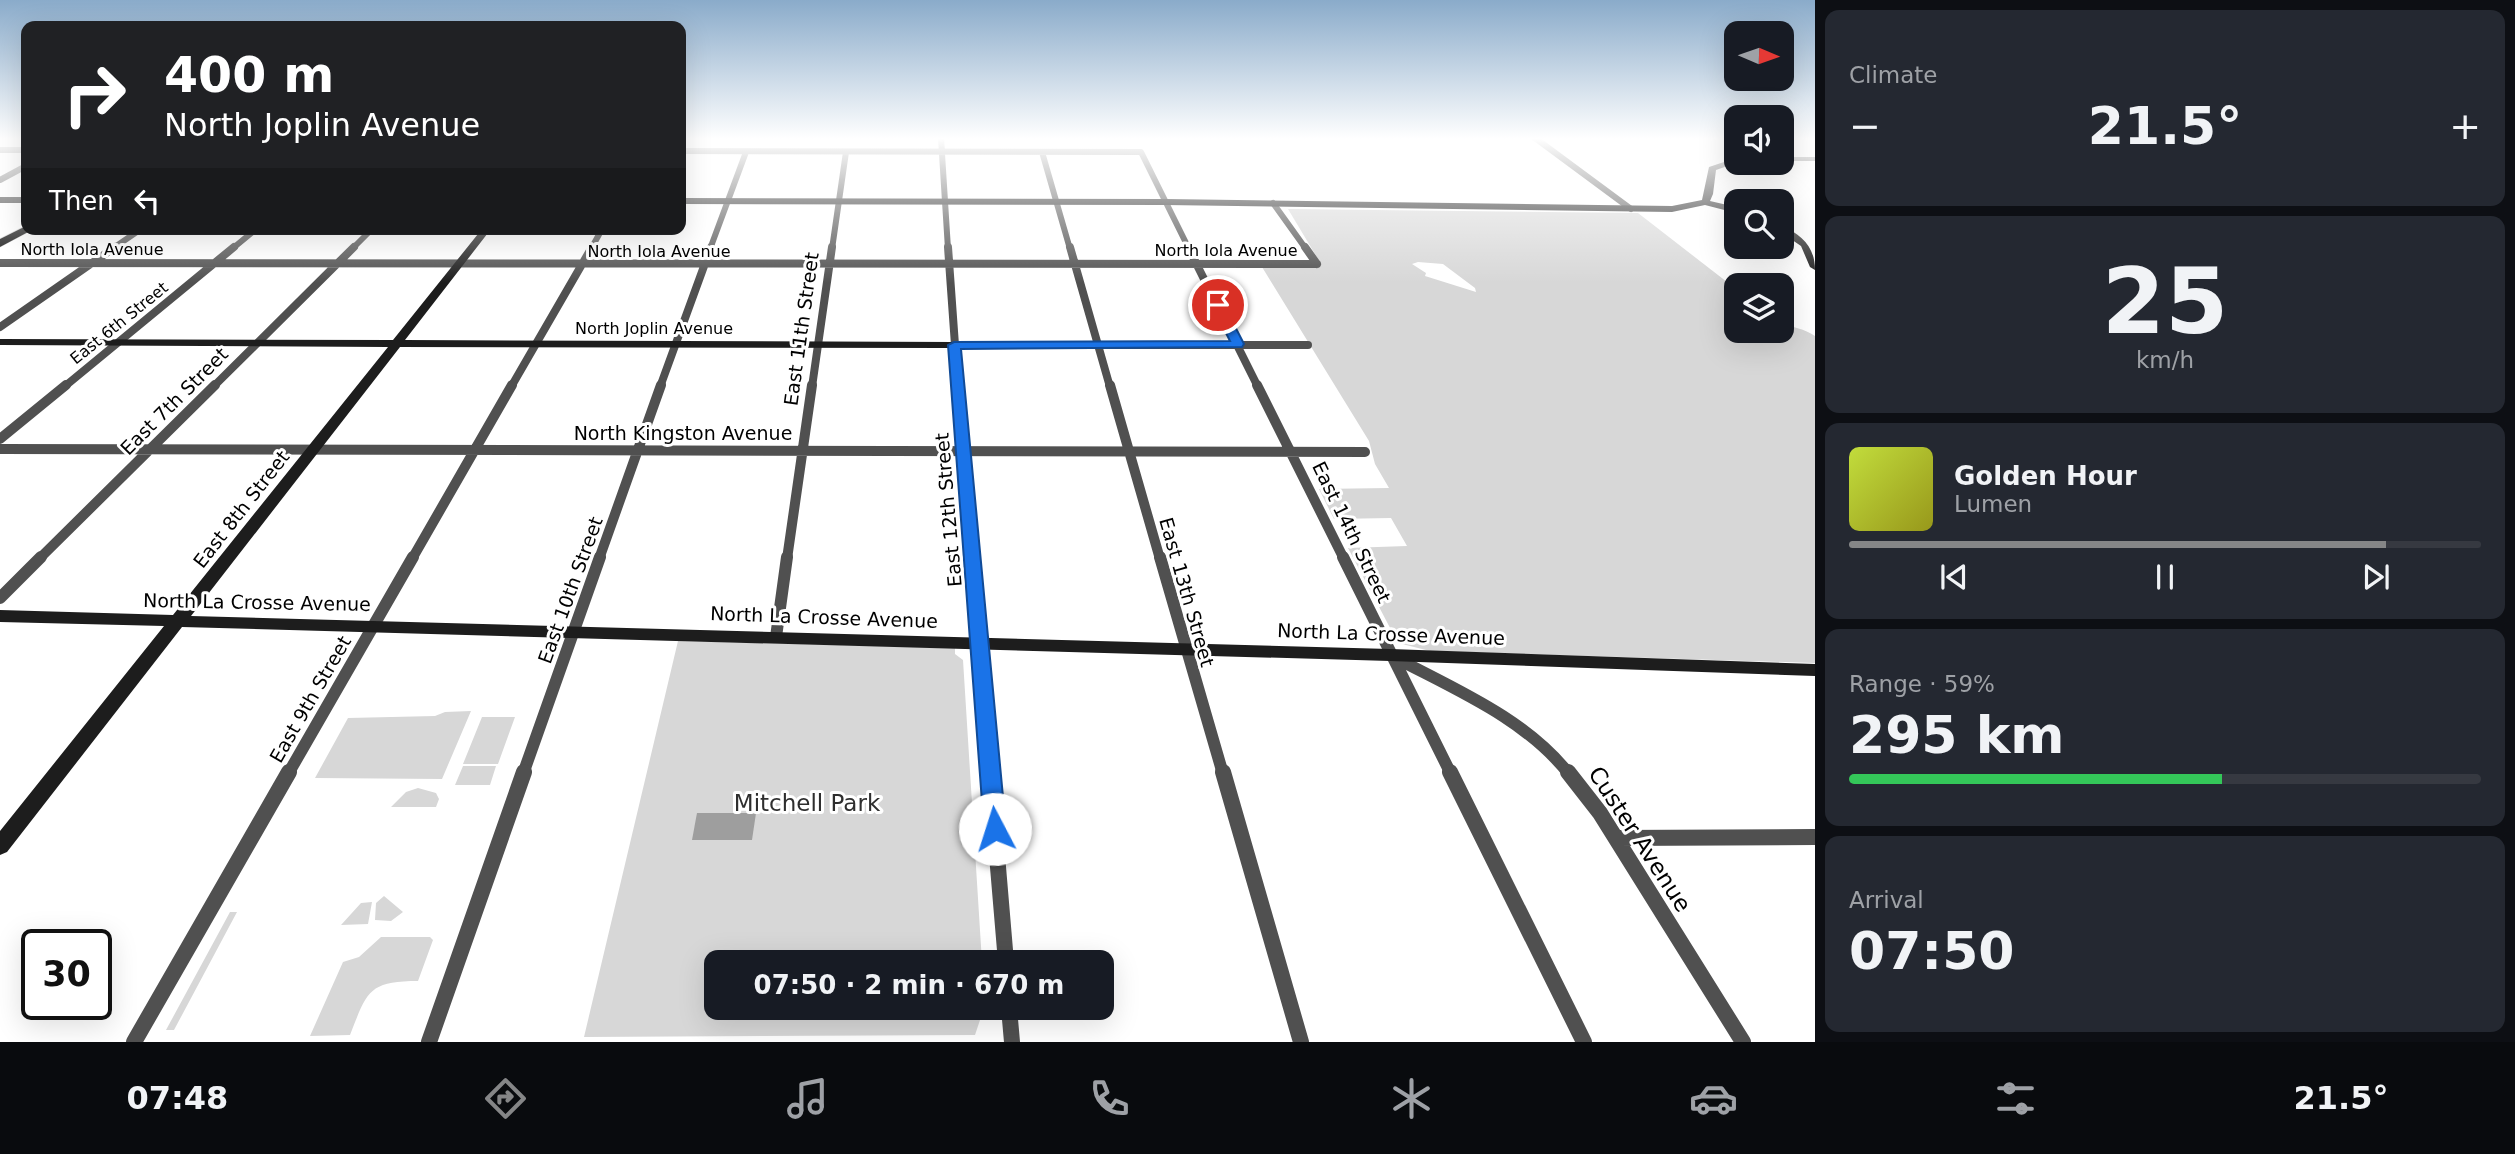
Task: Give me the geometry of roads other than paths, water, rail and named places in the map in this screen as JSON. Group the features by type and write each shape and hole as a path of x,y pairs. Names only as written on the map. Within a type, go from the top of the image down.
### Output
{"main road":[{"path":"0,244 21,232"}],"street":[{"name":"East 10th Street","path":"429,1042 733,187"},
{"name":"East 11th Street","path":"776,637 839,187"},
{"name":"East 12th Street","path":"945,187 954,345 1005,950"},
{"name":"East 13th Street","path":"1052,187 1301,1042"},
{"name":"East 14th Street","path":"1158,187 1584,1042"},
{"path":"1601,187 1631,209"},
{"path":"1705,202 1710,187"},
{"path":"0,200 21,200"},
{"path":"686,201 1166,202 1631,209 1672,208 1705,202 1724,207"},
{"name":"North Iola Avenue","path":"0,263 1317,264 1273,204"},
{"path":"0,327 133,235"},
{"name":"East 6th Street","path":"0,439 249,235"},
{"name":"East 7th Street","path":"0,598 366,235"},
{"name":"East 8th Street","path":"0,846 482,235"},
{"name":"East 9th Street","path":"134,1042 600,235"},
{"path":"1794,237 1805,245 1815,267"},
{"name":"North Joplin Avenue","path":"0,342 1308,345"},
{"name":"North Kingston Avenue","path":"0,449 1365,452"},
{"name":"North La Crosse Avenue","path":"0,616 1390,654 1815,670"},
{"name":"Custer Avenue","path":"1390,654 1483,703 1532,736 1583,788 1743,1042"},
{"path":"1616,838 1815,837"},
{"path":"1010,1020 1012,1042"}],"park label":[{"name":"Mitchell Park","path":"807,803"}]}
